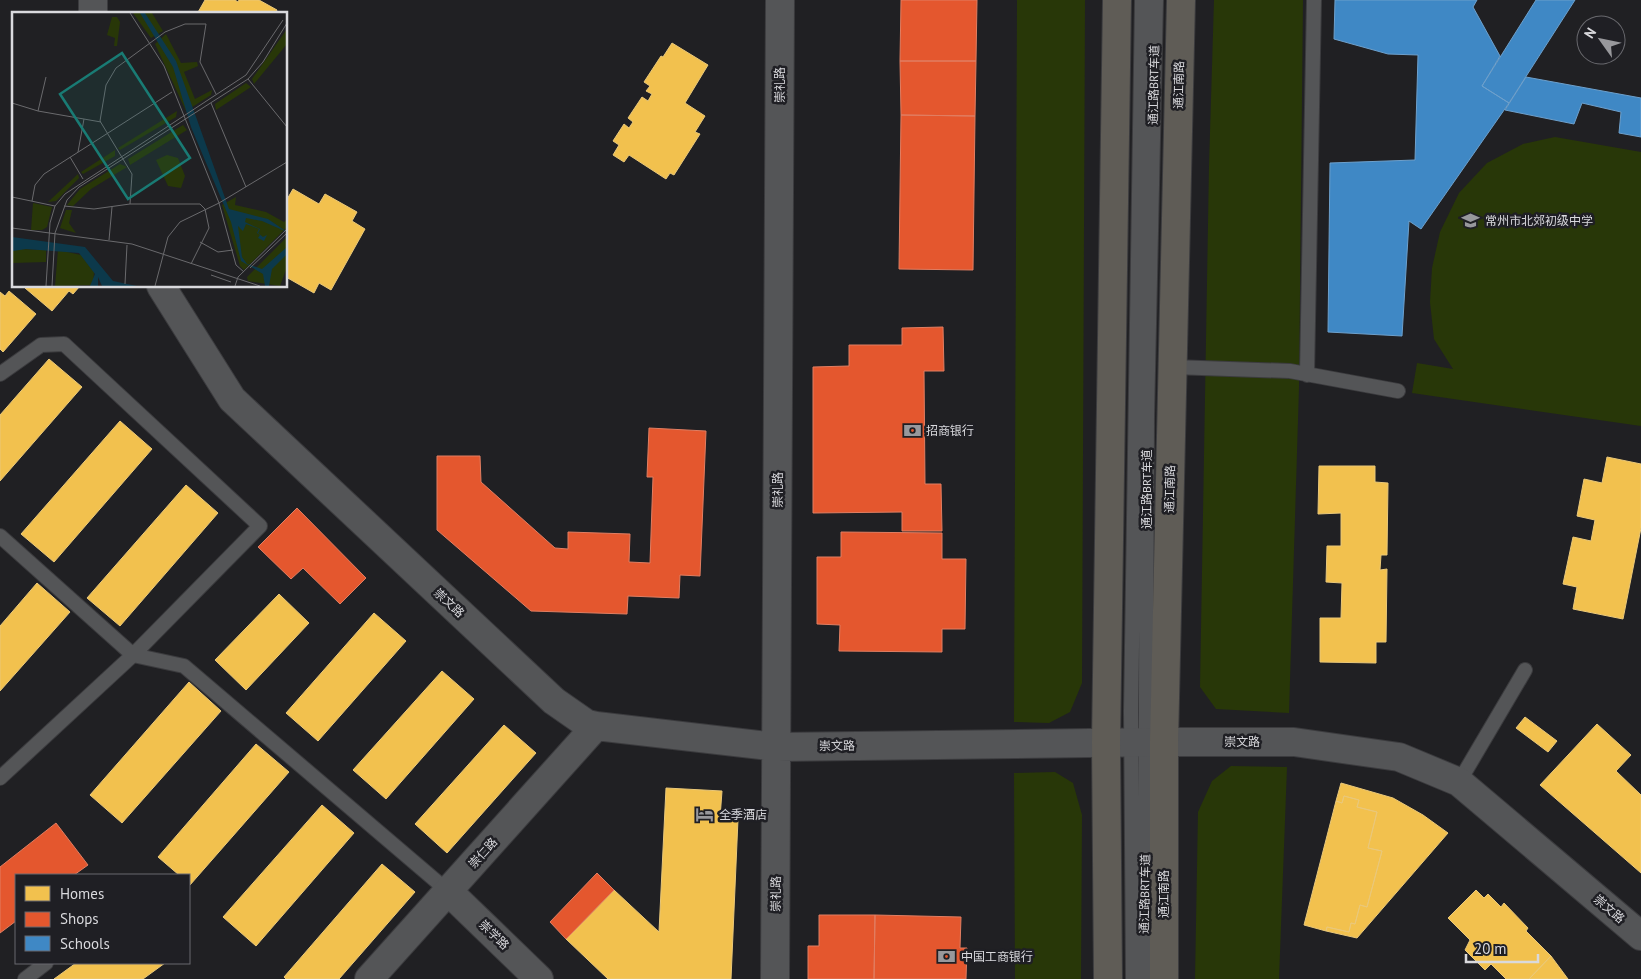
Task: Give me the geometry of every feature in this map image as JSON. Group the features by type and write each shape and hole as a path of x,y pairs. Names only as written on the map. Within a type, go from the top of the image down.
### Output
{"main road":[{"name":"通江南路","path":"1117,0 1137,743 1164,979"},
{"name":"通江南路","path":"1108,979 1137,743 1173,367 1181,0"}],"street":[{"name":"崇礼路","path":"775,979 780,0"},
{"name":"崇文路","path":"162,288 232,399 554,701 587,724 777,747 1294,742 1399,757 1459,782 1641,936"},
{"name":"崇仁路","path":"369,979 596,726"},
{"name":"崇学路","path":"449,892 539,979"}],"lane":[{"name":"通江路BRT车道","path":"1133,979 1137,743 1142,0"},
{"name":"通江路BRT车道","path":"1145,979 1137,743 1147,417 1156,0"},
{"path":"1307,375 1314,0"},
{"path":"0,374 41,345 64,344 260,526 133,654 3,771"},
{"path":"1173,367 1290,371 1398,391"},
{"path":"0,536 133,654 184,666 449,892"},
{"path":"1459,782 1526,670"},
{"path":"25,979 45,964"}],"green space":[{"path":"1017,0 1085,0 1082,683 1070,712 1049,723 1014,722"},
{"path":"1214,0 1303,0 1299,387 1289,713 1216,709 1200,687 1209,166"},
{"path":"1555,137 1641,152 1641,426 1412,393 1417,363 1453,369 1434,339 1430,302 1432,268 1440,232 1459,193 1487,163 1523,144"},
{"path":"1231,766 1287,767 1279,979 1195,979 1198,812 1212,781"},
{"path":"1055,772 1073,783 1082,815 1081,979 1015,979 1014,773"}],"building: Homes":[{"path":"205,0 235,0 238,2 239,0 259,0 277,10 276,12 198,12"},
{"path":"672,43 708,65 685,103 705,116 695,132 700,134 674,175 670,173 666,179 629,155 624,162 613,155 619,145 613,141 624,124 629,128 633,122 628,118 642,97 648,101 652,94 646,91 650,86 644,82"},
{"path":"293,189 319,204 325,194 357,212 352,221 365,229 331,290 319,283 314,293 288,278 288,198"},
{"path":"25,288 78,288 73,294 69,291 52,311"},
{"path":"9,291 36,314 3,352 0,349 0,292 5,296"},
{"path":"49,359 82,387 0,481 0,415"},
{"path":"120,421 152,449 54,562 21,534"},
{"path":"1607,457 1641,464 1641,528 1623,619 1573,609 1577,587 1563,584 1573,537 1591,541 1595,520 1577,516 1584,479 1602,483"},
{"path":"1319,466 1375,466 1375,482 1388,483 1387,555 1381,555 1380,570 1387,569 1386,642 1376,642 1376,663 1320,662 1320,618 1341,618 1342,583 1326,582 1327,546 1341,546 1341,513 1318,514"},
{"path":"186,485 218,513 120,626 87,598"},
{"path":"37,583 70,612 0,691 0,626"},
{"path":"279,594 309,623 246,690 215,660"},
{"path":"374,613 406,641 318,741 286,713"},
{"path":"442,671 474,699 386,799 353,770"},
{"path":"189,682 221,711 122,823 90,795"},
{"path":"1525,717 1557,741 1548,752 1516,728"},
{"path":"1597,724 1631,755 1616,771 1641,795 1641,873 1540,785"},
{"path":"504,725 536,753 447,853 415,824"},
{"path":"256,744 289,772 190,885 190,874 178,874 158,857"},
{"path":"1341,783 1393,798 1423,815 1448,833 1357,938 1326,931 1327,927 1349,932 1351,923 1355,924 1360,905 1367,907 1382,851 1368,848 1377,812 1357,807 1359,800 1344,796 1342,803 1336,801"},
{"path":"666,788 722,791 720,818 738,819 731,979 608,979 566,939 614,890 659,932"},
{"path":"1344,796 1359,800 1357,807 1377,812 1368,848 1382,851 1367,907 1360,905 1355,924 1351,923 1349,932 1327,927 1326,931 1304,925 1336,801 1342,803"},
{"path":"322,805 354,833 256,946 223,917"},
{"path":"382,864 415,892 339,979 286,979 284,977"},
{"path":"1476,890 1484,898 1488,894 1501,907 1504,903 1528,928 1526,931 1551,956 1529,979 1506,979 1491,964 1485,970 1465,950 1470,940 1448,918"},
{"path":"1551,956 1568,979 1529,979"},
{"path":"75,964 164,964 143,979 54,979"}],"building: Shops":[{"path":"901,0 977,0 976,61 900,61"},
{"path":"900,61 976,61 975,116 901,115"},
{"path":"901,115 975,116 973,270 899,269"},
{"path":"943,327 944,371 924,371 925,484 941,484 942,531 902,531 902,512 813,513 813,367 849,366 849,345 902,345 902,328"},
{"path":"649,428 706,431 700,576 680,575 679,598 628,596 627,614 531,611 437,530 437,456 480,456 481,482 555,548 568,549 568,532 630,534 629,562 650,563 653,477 647,477"},
{"path":"297,508 366,578 340,604 303,568 291,579 258,547"},
{"path":"841,532 942,533 942,559 966,559 965,629 942,629 942,652 839,651 840,625 817,624 817,557 841,557"},
{"path":"56,823 88,865 75,874 15,874 15,922 0,933 0,867"},
{"path":"597,873 614,890 566,939 550,922"},
{"path":"819,915 875,915 874,979 808,979 808,946 819,946"},
{"path":"875,915 961,917 960,948 967,948 966,979 874,979"}],"building: Schools":[{"path":"1335,0 1477,0 1473,7 1500,56 1482,86 1509,103 1421,229 1409,221 1402,336 1328,332 1330,163 1415,160 1418,55 1388,54 1334,39"},
{"path":"1536,0 1575,0 1509,103 1482,86"},
{"path":"1526,77 1641,98 1641,137 1619,133 1621,112 1582,103 1574,124 1505,110"}],"place":[{"name":"常州市北郊初级中学","path":"1471,221"},
{"name":"招商银行","path":"912,431"},
{"name":"全季酒店","path":"705,815"},
{"name":"中国工商银行","path":"947,957"}]}
